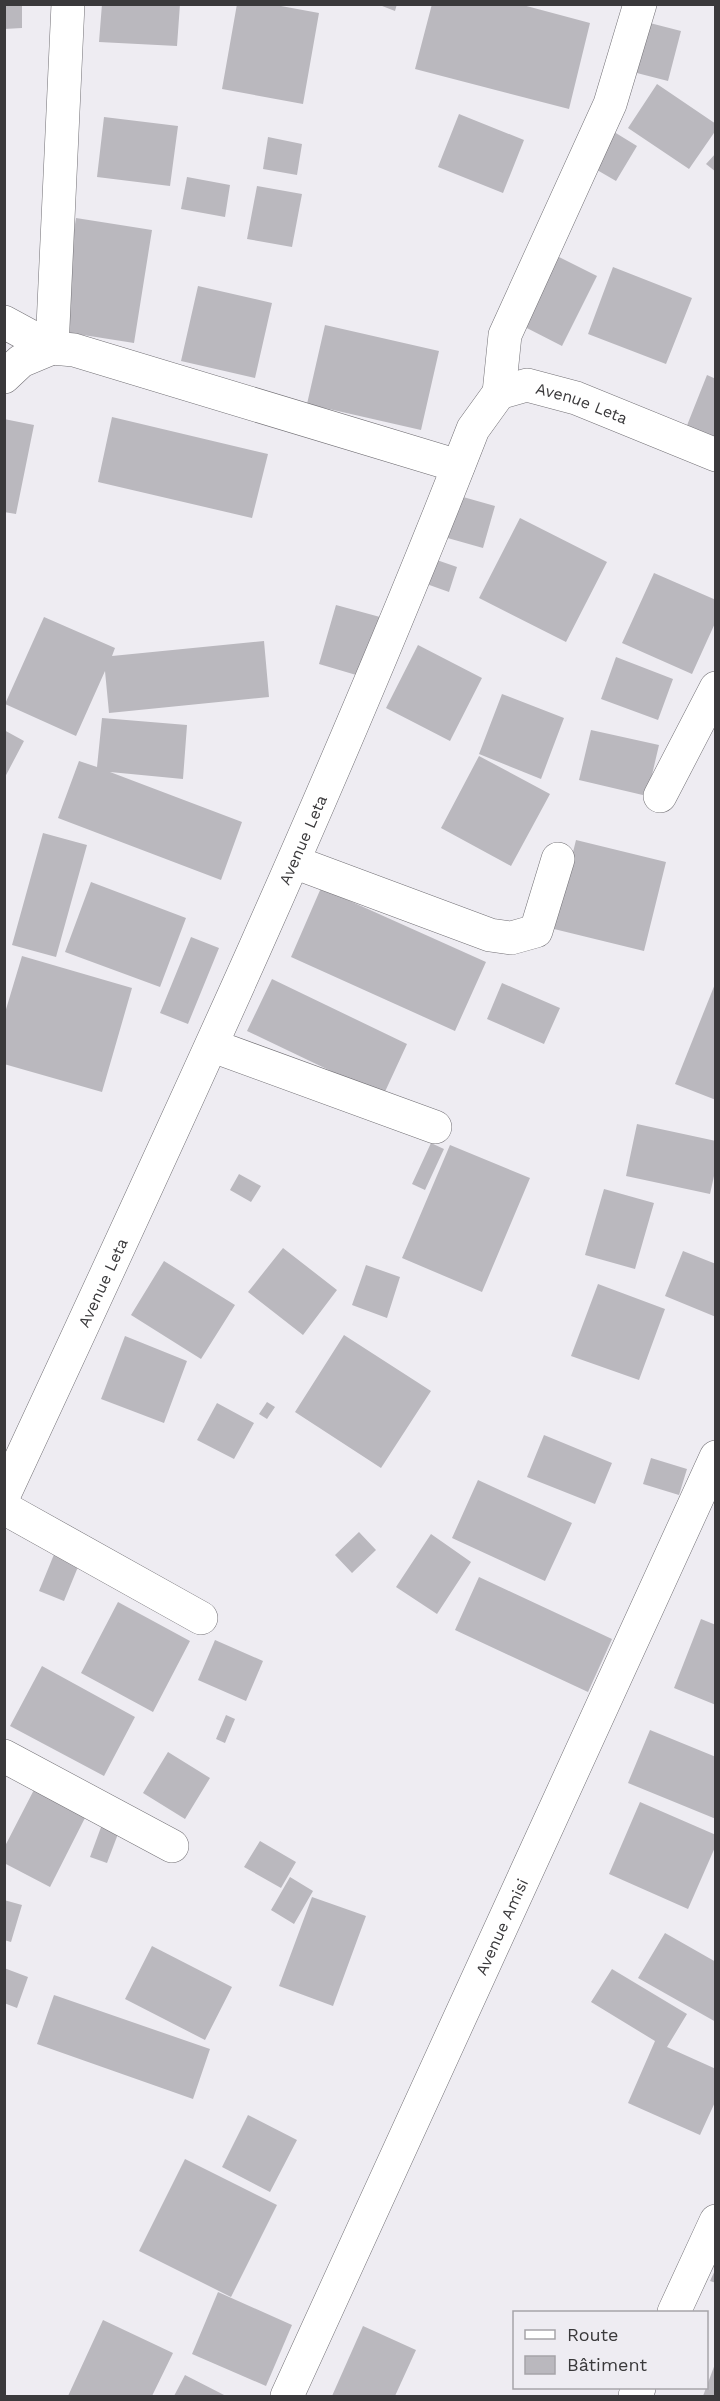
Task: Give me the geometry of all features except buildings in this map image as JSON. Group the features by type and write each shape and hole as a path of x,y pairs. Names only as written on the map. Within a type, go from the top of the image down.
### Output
{"street":[{"path":"52,348 68,4"},
{"path":"500,393 506,335 610,104 640,4"},
{"path":"4,322 52,348 85,354 459,466"},
{"path":"4,377 21,361 52,348"},
{"name":"Avenue Leta","path":"4,1495 213,1046 294,862 473,429 500,393 527,385 576,398 716,455"},
{"path":"660,796 716,688"},
{"path":"294,862 490,935 511,938 536,931 558,859"},
{"path":"213,1046 435,1127"},
{"name":"Avenue Amisi","path":"287,2397 716,1456"},
{"path":"4,1508 201,1618"},
{"path":"4,1755 172,1846"},
{"path":"675,2311 716,2221"}]}
